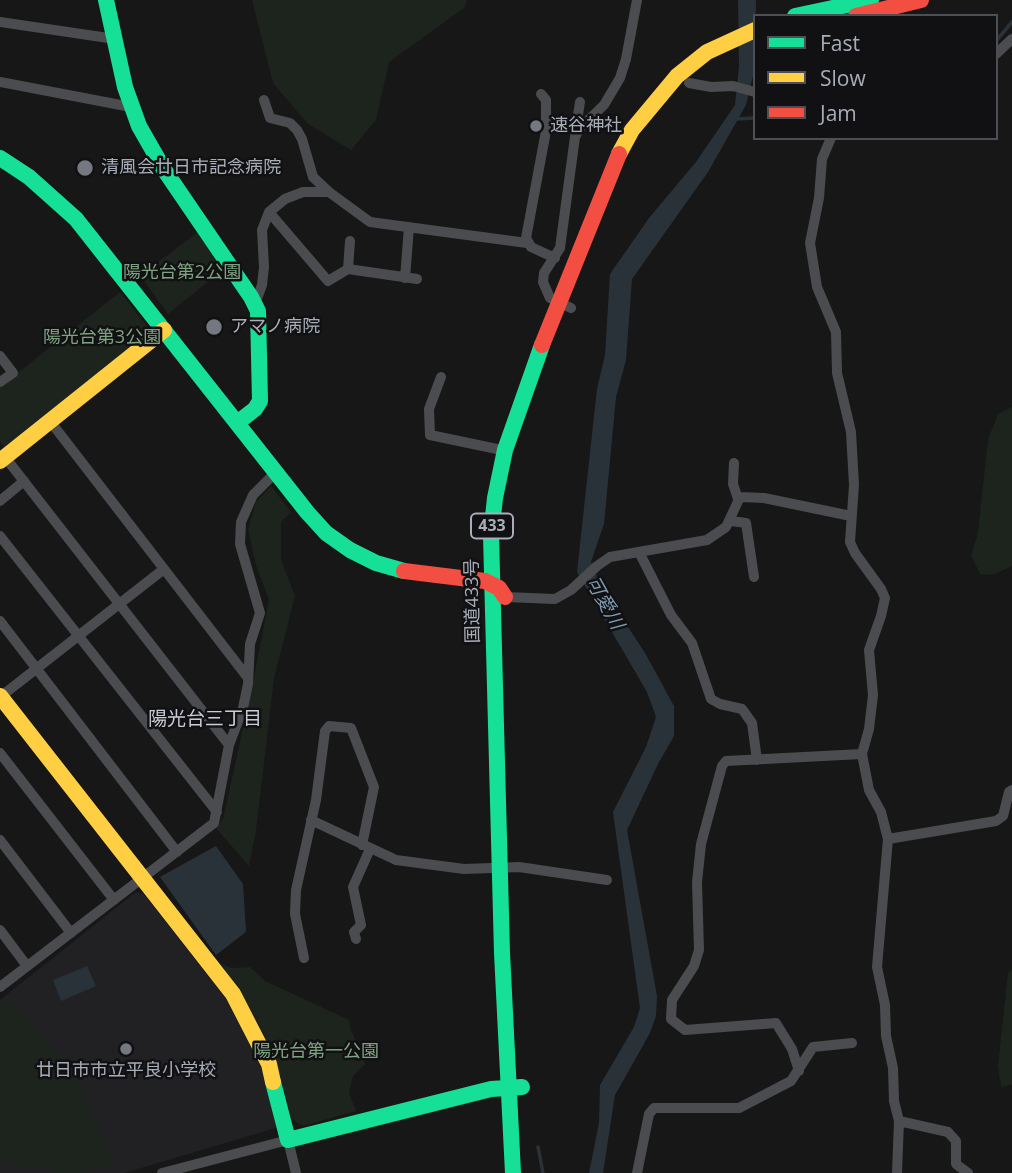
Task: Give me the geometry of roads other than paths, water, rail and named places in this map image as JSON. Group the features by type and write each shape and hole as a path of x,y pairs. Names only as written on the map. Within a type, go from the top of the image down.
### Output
{"main road":[{"path":"106,0 131,107 156,157 256,304 260,401 255,409 237,423"},
{"path":"801,11 871,0"},
{"path":"864,14 920,0"},
{"name":"国道433号","path":"507,867 487,577 495,498 505,450 527,383 635,149 658,113 689,83 753,32"},
{"name":"国道433号","path":"513,1173 515,1087 507,867 504,552 513,469 564,306 618,156 632,130 677,76 708,52 735,45 753,44"},
{"path":"0,158 29,177 76,219 316,523 338,542 362,557 404,571 487,577 505,597"},
{"path":"2,459 164,330"},
{"path":"0,696 233,994 269,1064 288,1140 492,1088 515,1087"},
{"name":"国道433号","path":"515,1087 527,1173"}],"street":[{"path":"575,136 604,105 620,78 637,0"},
{"path":"0,22 114,39"},
{"path":"998,52 1012,39"},
{"path":"0,82 131,107"},
{"path":"689,83 711,87 736,87 753,91"},
{"path":"527,243 526,226 546,131 546,100 541,94"},
{"path":"264,100 270,118 290,123 297,130 302,138 313,177 370,222 527,243 555,258"},
{"path":"564,306 550,298 543,282 544,273 561,248 580,102"},
{"path":"830,140 822,159 819,198 810,243 817,287 836,332 837,373 851,432 853,485 850,541 885,598 869,650 873,695 869,729 862,754 869,790 881,812 888,839 877,967 885,1005 886,1036 899,1121 897,1173"},
{"path":"256,304 263,276 262,230 269,212 285,199 303,192 329,192"},
{"path":"269,212 328,281 348,269 417,279"},
{"path":"405,278 409,227"},
{"path":"348,269 350,240"},
{"path":"0,356 13,373 0,382"},
{"path":"441,377 429,409 430,435 497,449"},
{"path":"50,421 248,678"},
{"path":"2,459 24,481 229,745"},
{"path":"505,597 555,599 564,596 610,557 707,540 721,533 731,521 738,499 733,484 734,463"},
{"path":"0,987 214,823 229,745 243,708 250,644 260,613 240,544 241,522 253,495 276,472"},
{"path":"0,501 24,481"},
{"path":"738,499 764,498 851,516"},
{"path":"731,521 746,523 754,577"},
{"path":"0,536 217,812"},
{"path":"639,552 671,615 692,643 711,699 742,709 752,723 757,760"},
{"path":"0,696 164,569"},
{"path":"0,621 177,852"},
{"path":"304,958 295,902 298,877 327,728 333,725 349,727 374,787 366,847 353,887 360,924 354,932 356,939"},
{"path":"0,753 114,900"},
{"path":"799,1070 792,1049 776,1023 684,1030 670,1017 672,1000 698,958 698,863 705,826 722,766 730,760 862,754"},
{"path":"888,839 996,821 1003,816 1009,792 1012,790"},
{"path":"311,820 401,861 464,869 507,867 607,880"},
{"path":"0,840 71,933"},
{"path":"0,930 27,966"},
{"path":"637,1173 649,1114 654,1108 739,1108 791,1081 813,1047 852,1043"},
{"path":"899,1121 947,1132 956,1141 956,1164 968,1173"},
{"path":"162,1173 288,1140 296,1173"}],"water":[{"name":"可愛川","path":"738,0 756,0 756,14 753,14 753,75 746,105 708,172 632,279 626,360 616,397 604,524 591,562 600,584 645,653 674,706 674,736 627,830 657,996 656,1016 650,1033 615,1095 603,1173 589,1173 599,1123 600,1085 634,1027 640,1008 613,812 646,747 656,717 647,692 577,572 597,389 605,355 610,274 649,218 696,162 735,105 739,67"},
{"path":"216,846 243,884 246,932 216,955 160,877"},
{"path":"87,966 96,986 61,1001 53,980"}],"waterway":[{"path":"998,39 1012,22"},
{"path":"736,119 753,118"},
{"path":"538,1147 543,1173"}],"place":[{"name":"速谷神社","path":"536,126"},
{"name":"清風会廿日市記念病院","path":"85,168"},
{"name":"アマノ病院","path":"214,327"},
{"name":"廿日市市立平良小学校","path":"126,1049"}],"district":[{"name":"陽光台三丁目","path":"205,720"}],"park label":[{"name":"陽光台第2公園","path":"182,273"},
{"name":"陽光台第3公園","path":"102,338"},
{"name":"陽光台第一公園","path":"316,1052"}]}
